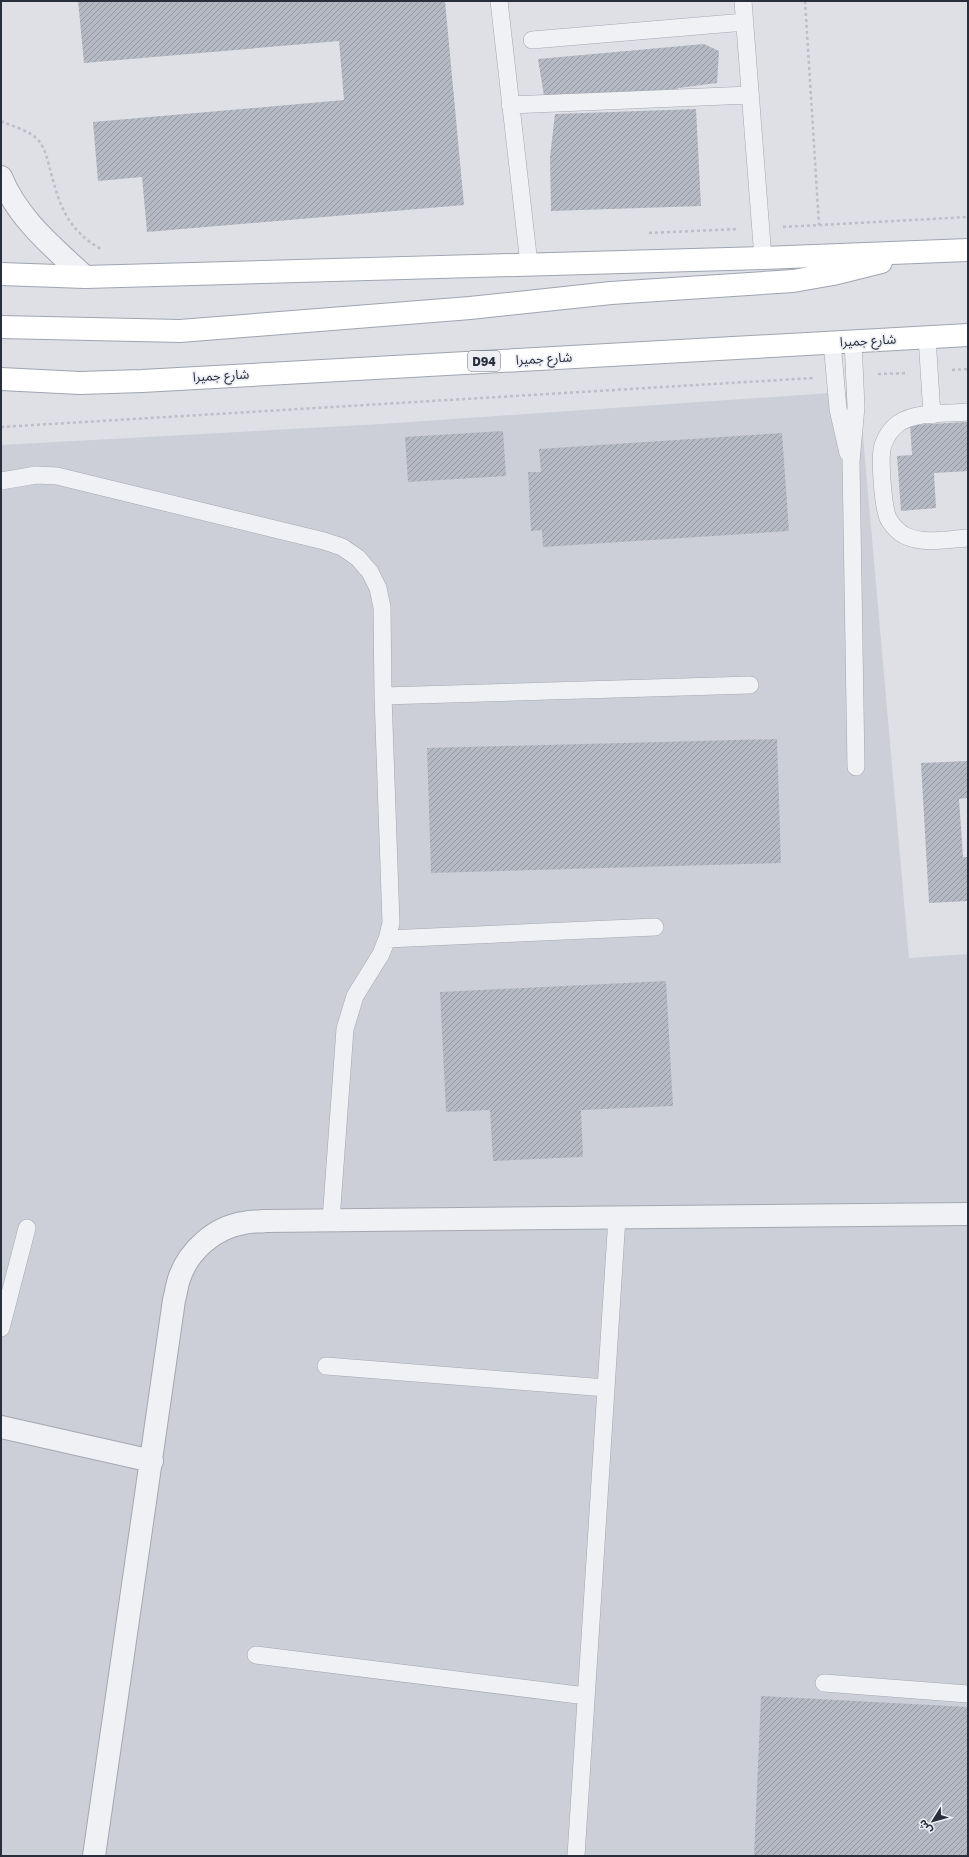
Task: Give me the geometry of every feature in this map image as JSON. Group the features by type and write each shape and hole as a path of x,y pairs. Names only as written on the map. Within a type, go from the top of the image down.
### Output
{"main road":[{"path":"1,274 85,277 763,258 968,250"},
{"path":"1,327 60,330 180,331 462,309 611,293 793,281 840,273 872,265 911,252"},
{"name":"شارع جميرا","path":"1,379 80,383 142,381 968,335"}],"street":[{"path":"1,177 13,201 26,220 85,277"},
{"path":"94,1856 152,1462 174,1300 179,1278 189,1258 204,1241 222,1230 243,1222 968,1214"},
{"path":"1,1427 152,1462"}],"lane":[{"path":"499,1 529,264"},
{"path":"743,1 763,258"},
{"path":"532,40 745,22"},
{"path":"510,105 750,95"},
{"path":"927,337 932,415"},
{"path":"842,342 855,376 856,407 851,461 856,767"},
{"path":"842,342 835,377 838,409 851,461"},
{"path":"968,412 908,418 892,429 887,437 881,455 885,509 889,520 896,529 915,539 968,538"},
{"path":"1,481 36,474 57,476 324,541 342,547 358,558 370,572 378,588 382,607 383,696 391,923 381,954 355,996 345,1029 331,1220"},
{"path":"383,696 750,686"},
{"path":"387,939 655,927"},
{"path":"576,1856 617,1218"},
{"path":"1,1328 28,1228"},
{"path":"326,1366 606,1388"},
{"path":"256,1655 586,1696"},
{"path":"824,1683 968,1694"}],"path":[{"path":"805,1 819,225"},
{"path":"1,121 29,133 38,140 44,150 59,203 72,225 90,243 106,252"},
{"path":"643,233 760,229 968,217"},
{"path":"855,376 929,371"},
{"path":"1,427 835,377"}],"shaded area":[{"path":"859,391 909,958 968,954 968,1856 1,1856 1,445 381,424"}],"building":[{"path":"78,1 445,1 464,205 147,232 142,177 98,181 93,122 344,100 339,41 84,63"},
{"path":"704,44 719,51 717,83 679,88 671,93 544,96 538,59"},
{"path":"696,109 701,206 551,211 550,157 555,114"},
{"path":"968,422 968,471 934,473 936,508 901,511 897,456 912,455 910,425"},
{"path":"503,431 506,476 408,482 405,437"},
{"path":"782,433 789,531 543,547 542,530 531,531 528,472 541,472 539,449"},
{"path":"777,739 781,863 431,873 427,748"},
{"path":"968,761 968,798 959,799 963,857 968,857 968,901 929,903 921,763"},
{"path":"666,981 673,1106 581,1110 583,1157 493,1161 490,1110 446,1112 440,992"},
{"path":"761,1696 968,1707 968,1856 754,1856"}]}
